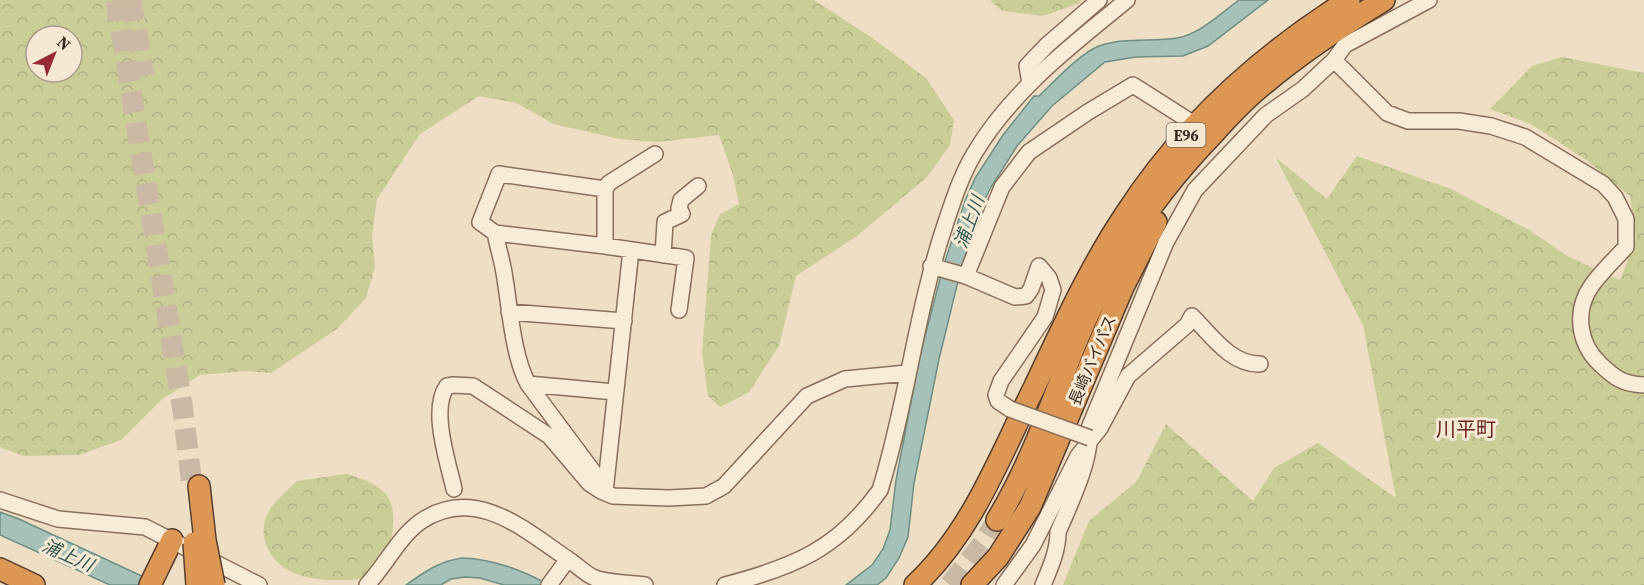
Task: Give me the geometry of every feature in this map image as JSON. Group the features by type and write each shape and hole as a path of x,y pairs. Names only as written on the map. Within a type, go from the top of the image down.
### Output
{"highway":[{"name":"E96","path":"915,585 941,557 963,527 1099,258 1148,182 1183,138 1237,83 1270,54 1349,0"},
{"name":"長崎バイパス","path":"997,520 1014,490 1086,320 1107,277 1156,199 1209,135 1239,106 1318,42 1384,0"},
{"name":"長崎バイパス","path":"972,585 998,557 1030,507 1145,240 1209,135"},
{"name":"E96","path":"932,585 964,545 989,505 1031,413 1078,299"},
{"path":"196,486 199,540 197,585"},
{"path":"154,577 172,540"},
{"path":"192,585 199,540"},
{"path":"199,540 207,585"},
{"path":"199,540 214,585"},
{"path":"0,569 34,585"},
{"path":"0,577 17,585"}],"street":[{"path":"1030,83 1027,66 1047,45 1099,0"},
{"path":"726,585 798,562 840,536 880,490 907,373 935,267 957,189 974,154 1030,83 1127,0"},
{"path":"1043,585 1052,564 1058,542 1058,532 1083,466 1090,438 1089,428 1166,242 1195,190 1266,116 1304,89 1334,60 1345,45 1429,0"},
{"path":"1334,60 1387,113 1408,121 1459,122 1491,126 1525,137 1603,184 1615,197 1626,219 1626,247 1591,286 1583,302 1582,337 1591,355 1617,380 1644,385"},
{"path":"966,276 1002,187 1029,152 1133,85 1188,120"},
{"path":"1209,135 1232,153"},
{"path":"605,246 605,189 609,183 655,154"},
{"path":"605,189 500,174 480,222 495,233 686,258 679,310"},
{"path":"663,255 664,222 682,214 679,208 681,200 698,186"},
{"path":"495,233 523,374 528,384 596,474 603,492"},
{"path":"603,492 631,250"},
{"path":"935,267 966,276 1015,297 1026,296 1040,266 1049,278 1053,290 1045,317 1001,381 996,395 998,401 1010,409 1090,438"},
{"path":"509,312 624,321"},
{"path":"1004,585 1033,545 1078,456 1100,428 1128,376 1187,325 1192,316 1232,355 1242,361 1260,364"},
{"path":"454,489 441,430 440,411 441,395 447,386 454,384 473,386 549,436 589,483 603,492 613,496 669,498 706,496 724,486 807,396 845,380 907,373"},
{"path":"528,384 615,392"},
{"path":"0,500 58,519 145,527 260,585"},
{"path":"367,585 381,571 406,534 420,521 447,509 482,509 504,516 594,578 645,585"},
{"path":"553,579 567,559"}],"green space":[{"path":"0,0 814,0 871,37 926,78 954,120 950,145 927,177 857,236 796,276 779,346 749,392 720,407 708,396 702,353 711,236 719,215 739,204 733,175 719,135 657,142 619,139 554,124 516,103 479,96 420,134 377,199 372,236 375,267 366,298 337,329 271,373 245,371 200,375 161,400 121,440 79,455 24,456 0,447"},
{"path":"990,0 1081,0 1080,3 1043,16 1002,11"},
{"path":"1562,57 1644,73 1644,585 1063,585 1089,521 1137,481 1166,424 1253,501 1274,468 1318,443 1396,498 1363,325 1276,158 1327,199 1357,156 1451,189 1529,230 1569,257 1620,280 1636,240 1630,196 1586,160 1531,124 1490,109 1532,66"},
{"path":"346,474 378,487 389,498 392,506 391,540 375,570 369,576 361,579 329,580 306,577 286,569 270,553 265,542 264,525 270,510 297,481"}],"water":[{"name":"浦上川","path":"1239,0 1268,0 1208,46 1183,56 1136,57 1105,62 1052,106 1017,146 981,207 961,269 939,359 914,483 908,537 899,558 886,578 877,585 846,585 872,565 883,549 890,530 896,480 920,355 944,264 975,178 1003,135 1034,96 1039,96 1091,50 1109,43 1185,36 1210,23"},
{"name":"浦上川","path":"0,512 161,585 110,585 0,535"},
{"path":"462,558 507,566 549,585 504,585 480,578 465,577 451,579 441,585 406,585 439,564"}],"tunnel":[{"path":"116,0 183,411 192,486"},
{"path":"131,0 144,76"},
{"path":"950,585 984,542 997,520"}],"district":[{"name":"川平町","path":"1466,429"}]}
